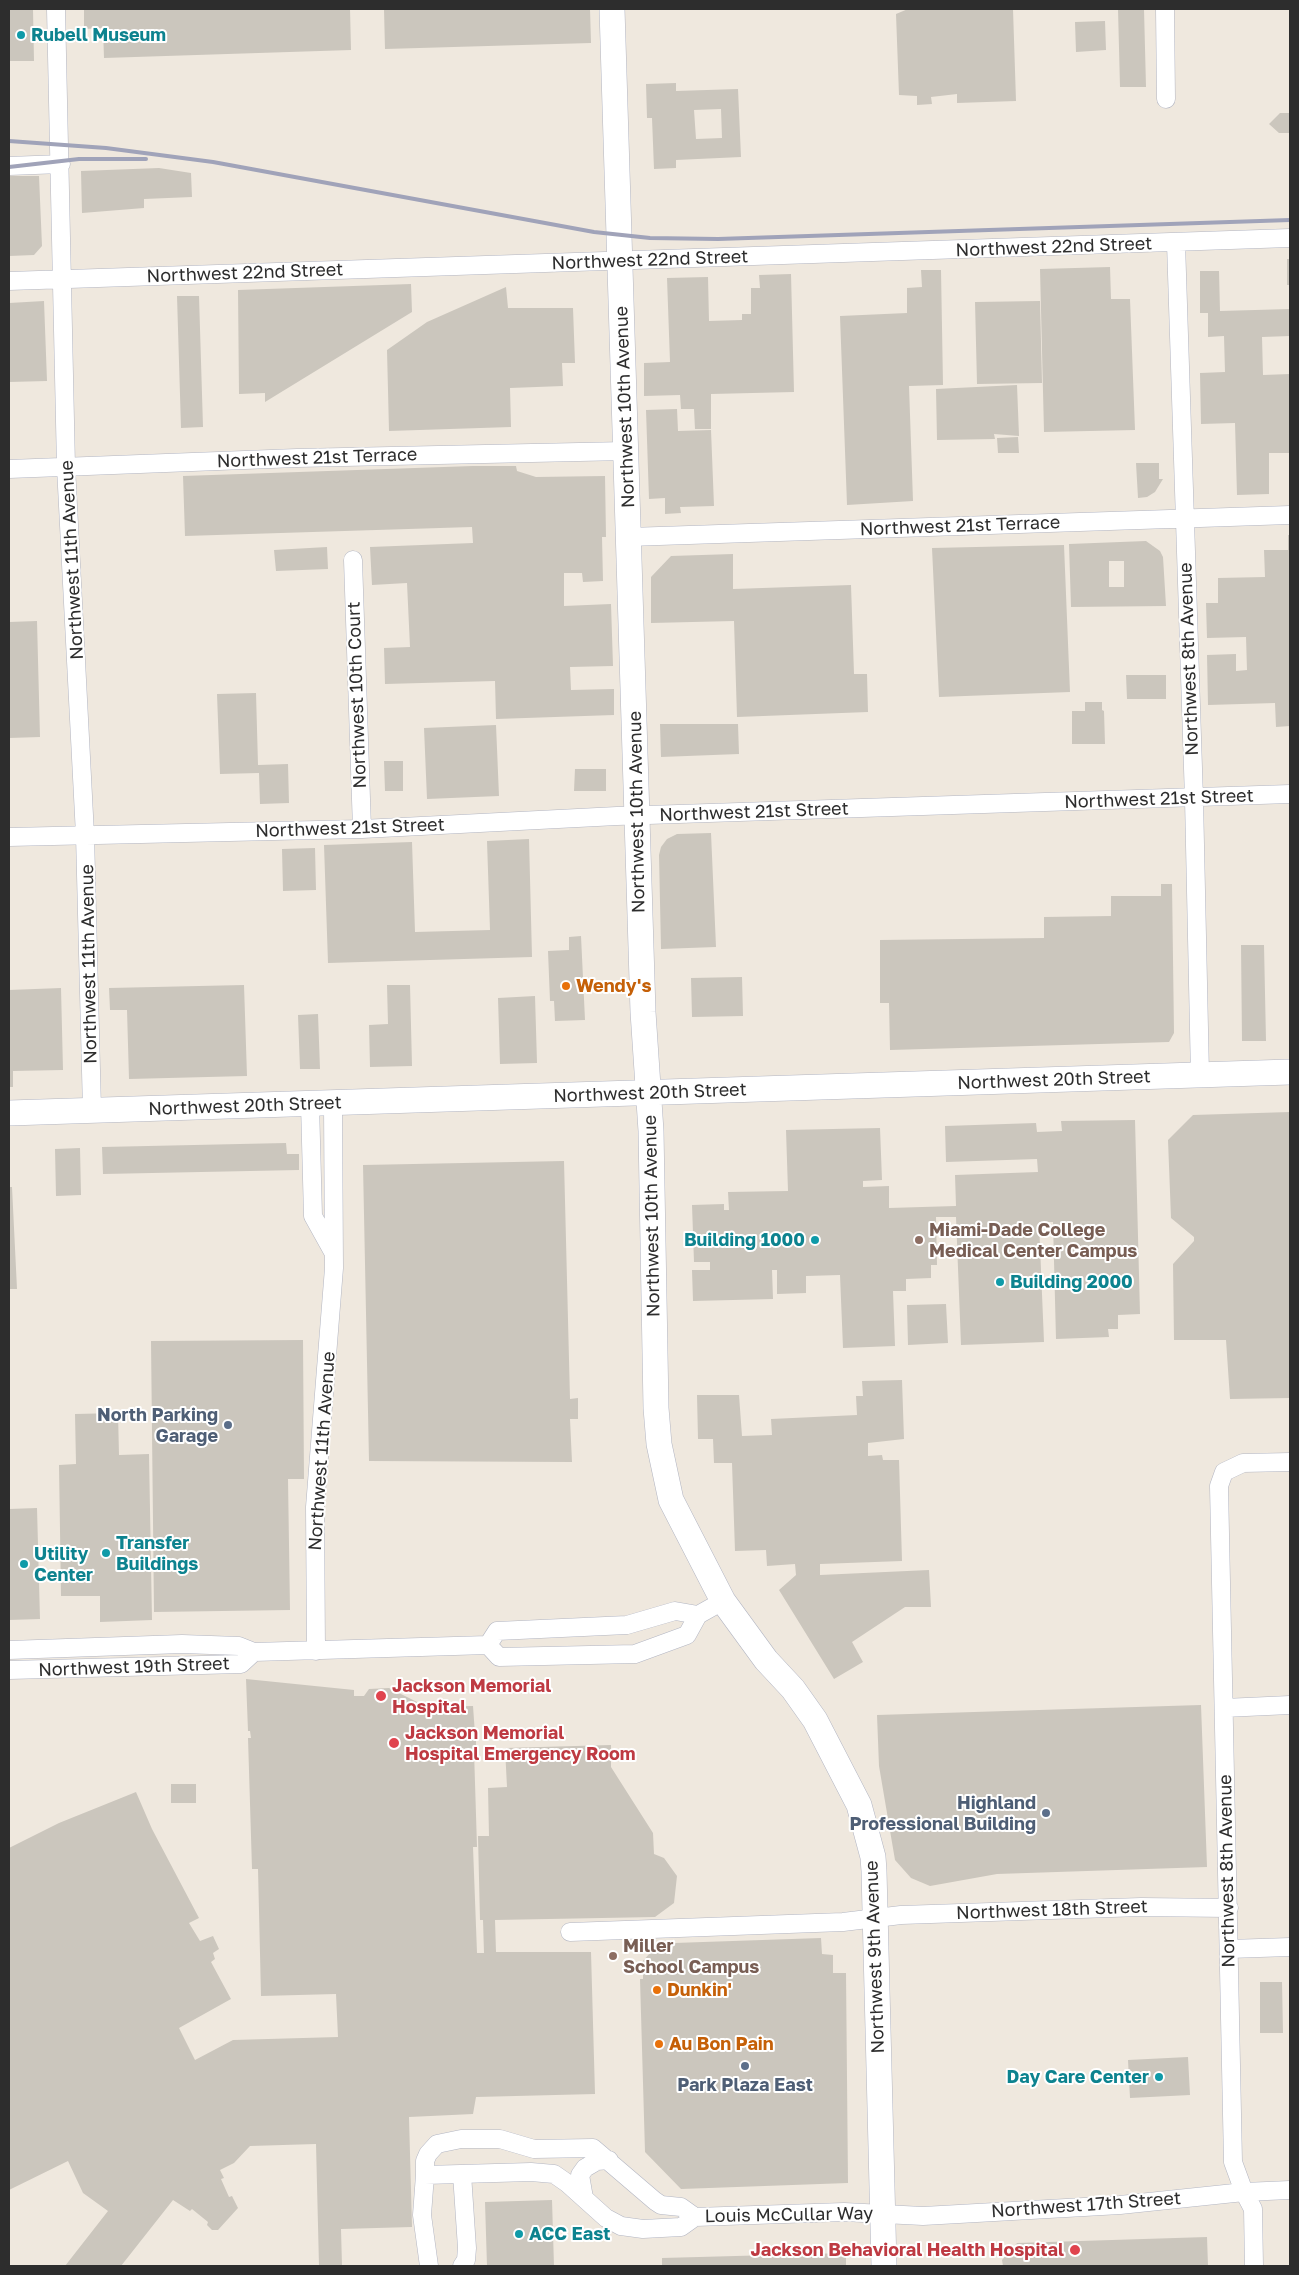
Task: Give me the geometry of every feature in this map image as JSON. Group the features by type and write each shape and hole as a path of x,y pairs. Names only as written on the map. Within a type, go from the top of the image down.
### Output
{"street":[{"name":"Northwest 11th Avenue","path":"56,9 61,164 66,467 86,835 92,1110"},
{"name":"Northwest 10th Avenue","path":"612,9 643,1022 651,1131 656,1402 660,1444 672,1500 722,1601"},
{"path":"1165,9 1166,99"},
{"path":"9,166 61,164"},
{"name":"Northwest 22nd Street","path":"9,281 1290,238"},
{"name":"Northwest 8th Avenue","path":"1176,243 1194,799 1200,1075"},
{"name":"Northwest 21st Terrace","path":"9,469 297,458 626,451"},
{"name":"Northwest 21st Terrace","path":"629,537 1290,515"},
{"name":"Northwest 10th Court","path":"352,560 362,830"},
{"name":"Northwest 21st Street","path":"9,837 362,830 636,816 1194,799 1290,794"},
{"name":"Northwest 20th Street","path":"9,1113 1290,1072"},
{"name":"Northwest 11th Avenue","path":"316,1650 315,1507 321,1455 335,1228 322,1104"},
{"name":"Northwest 8th Avenue","path":"1254,2266 1252,2209 1233,2162 1219,1486 1224,1472 1243,1463 1290,1462"},
{"path":"698,1615 675,1611 627,1625 497,1631 488,1645 499,1657 635,1654 687,1635 698,1615 722,1601"},
{"name":"Northwest 9th Avenue","path":"722,1601 766,1660 793,1690 815,1720 859,1805 873,1857 884,2266"},
{"name":"Northwest 19th Street","path":"9,1650 182,1644 240,1646 254,1652 488,1645"},
{"name":"Northwest 19th Street","path":"9,1670 241,1664 254,1652"},
{"path":"1224,1708 1290,1705"},
{"name":"Northwest 18th Street","path":"570,1932 834,1923 901,1915 1141,1907 1229,1908"},
{"path":"1229,1949 1290,1947"},
{"name":"Louis McCullar Way","path":"695,2217 681,2207 661,2205 655,2201 593,2148 530,2148 500,2139 448,2140 432,2148 425,2161 425,2175 548,2172 559,2176 606,2218 622,2226 634,2228 681,2227 695,2217 844,2212 882,2214"},
{"path":"584,2198 580,2175 585,2168 597,2161 609,2160"},
{"path":"462,2174 467,2248 466,2260 462,2266"},
{"path":"425,2175 422,2215 429,2266"},
{"name":"Northwest 17th Street","path":"882,2214 923,2216 1120,2205 1244,2192 1290,2190"}],"building":[{"name":"Rubell Museum","path":"9,9 33,9 34,61 9,61"},
{"path":"84,9 350,9 351,50 104,58 103,28 84,29"},
{"path":"384,9 590,9 591,43 385,49"},
{"path":"908,9 1013,9 1016,101 957,103 957,94 931,97 932,104 917,105 917,96 899,95 896,14"},
{"path":"1118,9 1144,9 1146,87 1120,87"},
{"path":"1105,21 1106,50 1076,52 1075,22"},
{"path":"676,83 676,91 738,89 741,157 676,160 676,168 654,169 652,118 647,118 646,84","holes":["721,109 722,138 696,139 694,110"]},
{"path":"1280,113 1290,113 1290,133 1279,133 1269,124"},
{"path":"159,168 191,173 192,197 144,199 144,208 82,213 81,171"},
{"path":"9,176 39,176 42,246 34,255 9,256"},
{"path":"1287,259 1290,259 1290,285 1287,285"},
{"path":"1110,267 1111,299 1130,299 1135,430 1044,432 1040,269"},
{"path":"921,270 941,270 943,385 909,386 913,501 847,505 840,316 907,313 907,288 922,287"},
{"path":"1200,271 1219,271 1220,311 1290,309 1290,336 1262,337 1263,375 1290,374 1290,453 1269,453 1269,494 1237,495 1235,423 1201,424 1200,373 1225,372 1224,336 1208,337 1208,313 1200,313"},
{"path":"791,274 794,392 711,394 711,429 695,429 694,409 681,409 680,395 644,396 644,363 670,362 667,278 708,277 709,321 742,320 742,314 751,314 751,288 760,288 759,275"},
{"path":"411,284 412,312 265,402 265,393 239,394 238,290"},
{"path":"506,287 508,308 573,308 575,363 562,363 563,386 510,388 511,427 389,431 387,350 427,322"},
{"path":"177,296 199,296 203,427 181,428"},
{"path":"44,301 47,381 9,382 9,303"},
{"path":"1040,301 1042,383 977,384 975,302"},
{"path":"1017,385 1019,436 994,434 995,439 937,440 936,389"},
{"path":"677,409 678,431 711,430 714,506 680,507 681,513 665,514 665,498 649,499 646,410"},
{"path":"1018,437 1019,453 998,453 997,438"},
{"path":"1136,463 1159,463 1159,479 1163,479 1155,492 1147,497 1138,498"},
{"path":"516,466 517,471 536,477 605,476 606,537 602,537 603,581 583,582 582,573 564,573 564,606 611,604 613,666 570,667 571,690 614,689 614,715 496,719 495,681 385,684 384,648 410,647 407,583 372,585 370,547 473,543 472,527 185,536 183,476"},
{"path":"1288,535 1290,535 1290,726 1276,727 1275,703 1208,705 1207,655 1236,654 1236,671 1247,670 1246,637 1207,638 1206,603 1218,603 1218,578 1265,577 1264,550 1288,550"},
{"path":"1146,541 1160,551 1163,557 1166,606 1071,607 1069,544","holes":["1109,561 1124,561 1124,587 1109,587"]},
{"path":"1064,545 1070,692 939,697 932,548"},
{"path":"327,547 328,569 276,571 274,550"},
{"path":"733,554 733,589 851,585 854,674 867,674 868,712 737,717 734,621 651,623 651,577 671,556"},
{"path":"37,621 40,737 9,738 9,622"},
{"path":"1126,675 1166,675 1166,699 1127,699"},
{"path":"256,693 258,765 288,764 289,803 260,804 259,773 220,774 217,694"},
{"path":"1085,702 1102,702 1105,744 1072,744 1072,711 1085,711"},
{"path":"660,724 738,724 739,754 661,757"},
{"path":"496,725 499,796 427,799 424,728"},
{"path":"384,761 403,761 403,791 385,791"},
{"path":"575,769 606,769 606,791 574,791"},
{"path":"711,833 716,947 661,949 659,855 661,847 667,839 677,834"},
{"path":"529,839 532,957 328,963 324,845 412,842 415,932 490,930 487,841"},
{"path":"315,848 316,890 283,891 282,849"},
{"path":"1161,884 1172,884 1174,1033 1169,1042 890,1050 889,1003 880,1003 880,940 1044,938 1044,917 1111,916 1111,896 1161,896"},
{"path":"581,936 585,1020 555,1021 554,1001 550,1001 548,951 569,950 569,937"},
{"path":"1241,945 1264,945 1266,1041 1242,1041"},
{"path":"742,977 743,1016 692,1017 691,978"},
{"path":"244,985 247,1076 129,1079 127,1010 110,1010 109,988"},
{"path":"387,985 410,985 412,1066 370,1067 369,1025 388,1024"},
{"path":"61,988 63,1070 13,1071 13,1087 9,1087 9,990"},
{"path":"535,996 537,1063 500,1064 498,998"},
{"path":"318,1014 320,1069 300,1069 298,1015"},
{"path":"1290,1112 1290,1398 1230,1399 1226,1340 1174,1340 1173,1264 1194,1241 1194,1237 1171,1218 1168,1140 1193,1115"},
{"path":"1135,1120 1140,1314 1118,1315 1118,1329 1108,1329 1109,1337 1056,1339 1053,1222 1039,1222 1044,1342 961,1345 956,1217 936,1217 937,1265 931,1265 931,1278 906,1279 906,1291 893,1291 895,1346 843,1348 840,1275 806,1276 806,1293 777,1294 777,1270 772,1270 773,1299 693,1301 692,1270 710,1270 710,1262 694,1262 692,1205 724,1204 724,1210 729,1210 728,1192 788,1191 786,1130 880,1128 882,1180 863,1181 863,1187 889,1186 889,1208 956,1206 955,1175 1038,1172 1037,1159 946,1162 945,1126 1036,1123 1037,1132 1062,1131 1061,1121"},
{"path":"286,1143 287,1154 299,1154 299,1170 103,1174 102,1147"},
{"path":"80,1148 81,1195 56,1196 55,1149"},
{"path":"564,1161 570,1399 578,1398 578,1419 570,1419 572,1462 369,1461 363,1165"},
{"path":"9,1187 12,1187 17,1289 9,1289"},
{"path":"946,1304 948,1343 908,1345 907,1305"},
{"name":"North Parking Garage","path":"303,1340 304,1479 288,1479 290,1610 154,1612 151,1341"},
{"path":"902,1380 904,1439 868,1443 868,1456 882,1455 883,1460 899,1460 902,1561 820,1564 820,1575 929,1570 931,1607 905,1607 852,1642 863,1662 834,1679 779,1590 796,1575 795,1564 767,1566 766,1550 735,1551 732,1463 714,1463 713,1439 698,1439 697,1395 739,1395 742,1436 772,1435 771,1419 857,1415 856,1396 863,1396 862,1381"},
{"name":"Transfer Buildings","path":"118,1413 119,1455 149,1454 152,1620 100,1622 100,1596 61,1596 59,1465 76,1464 75,1414"},
{"name":"Utility Center","path":"37,1508 40,1619 9,1620 9,1509"},
{"path":"246,1679 354,1690 354,1696 364,1696 369,1689 389,1688 427,1707 473,1706 475,1734 471,1734 471,1740 476,1740 476,1751 474,1751 477,1847 473,1847 477,1953 484,1953 483,1920 480,1920 478,1836 489,1836 488,1788 507,1787 505,1748 611,1745 611,1767 653,1833 654,1854 664,1858 677,1876 674,1903 655,1917 495,1920 496,1952 591,1952 595,2094 476,2097 473,2114 409,2117 412,2227 341,2229 342,2266 319,2266 316,2144 250,2146 234,2163 220,2170 224,2178 221,2179 229,2197 232,2196 238,2208 218,2230 212,2230 207,2225 208,2222 192,2209 190,2211 173,2200 121,2266 65,2266 108,2211 83,2193 68,2161 9,2190 9,1848 59,1823 136,1792 152,1829 199,1918 189,1923 200,1941 213,1936 219,1949 213,1953 215,1959 211,1962 231,1999 179,2028 195,2060 233,2040 338,2037 336,1994 261,1996 258,1869 252,1869 248,1738 251,1738 250,1731 248,1731"},
{"name":"Highland Professional Building","path":"1201,1705 1207,1867 997,1874 930,1886 911,1878 895,1860 879,1766 877,1715"},
{"path":"171,1784 196,1784 196,1803 171,1803"},
{"name":"Park Plaza East","path":"821,1938 822,1954 833,1955 833,1973 846,1973 848,2183 681,2189 645,2152 640,1979 643,1979 643,1973 652,1973 642,1962 658,1944 671,1955 674,1943"},
{"path":"1260,1982 1282,1982 1283,2033 1260,2033"},
{"name":"Day Care Center","path":"1188,2057 1190,2095 1130,2098 1128,2060"},
{"name":"ACC East","path":"552,2200 554,2266 487,2266 485,2202"},
{"path":"1207,2237 1208,2266 1003,2266 1002,2260 1017,2243"},
{"path":"846,2253 846,2266 662,2266 662,2258"}],"railway":[{"path":"9,141 106,148 213,162 594,232 650,238 718,239 1290,220"},
{"path":"9,167 79,159 146,159"}],"place":[{"name":"Rubell Museum","path":"21,35"},
{"name":"Wendy's","path":"566,986"},
{"name":"Building 1000","path":"815,1240"},
{"name":"Miami-Dade College Medical Center Campus","path":"919,1240"},
{"name":"Building 2000","path":"1000,1282"},
{"name":"North Parking Garage","path":"228,1425"},
{"name":"Transfer Buildings","path":"106,1553"},
{"name":"Utility Center","path":"24,1564"},
{"name":"Jackson Memorial Hospital","path":"381,1696"},
{"name":"Jackson Memorial Hospital Emergency Room","path":"394,1743"},
{"name":"Highland Professional Building","path":"1046,1813"},
{"name":"Miller School Campus","path":"613,1956"},
{"name":"Dunkin'","path":"657,1990"},
{"name":"Au Bon Pain","path":"659,2044"},
{"name":"Park Plaza East","path":"745,2066"},
{"name":"Day Care Center","path":"1159,2077"},
{"name":"ACC East","path":"519,2234"},
{"name":"Jackson Behavioral Health Hospital","path":"1075,2250"}]}
